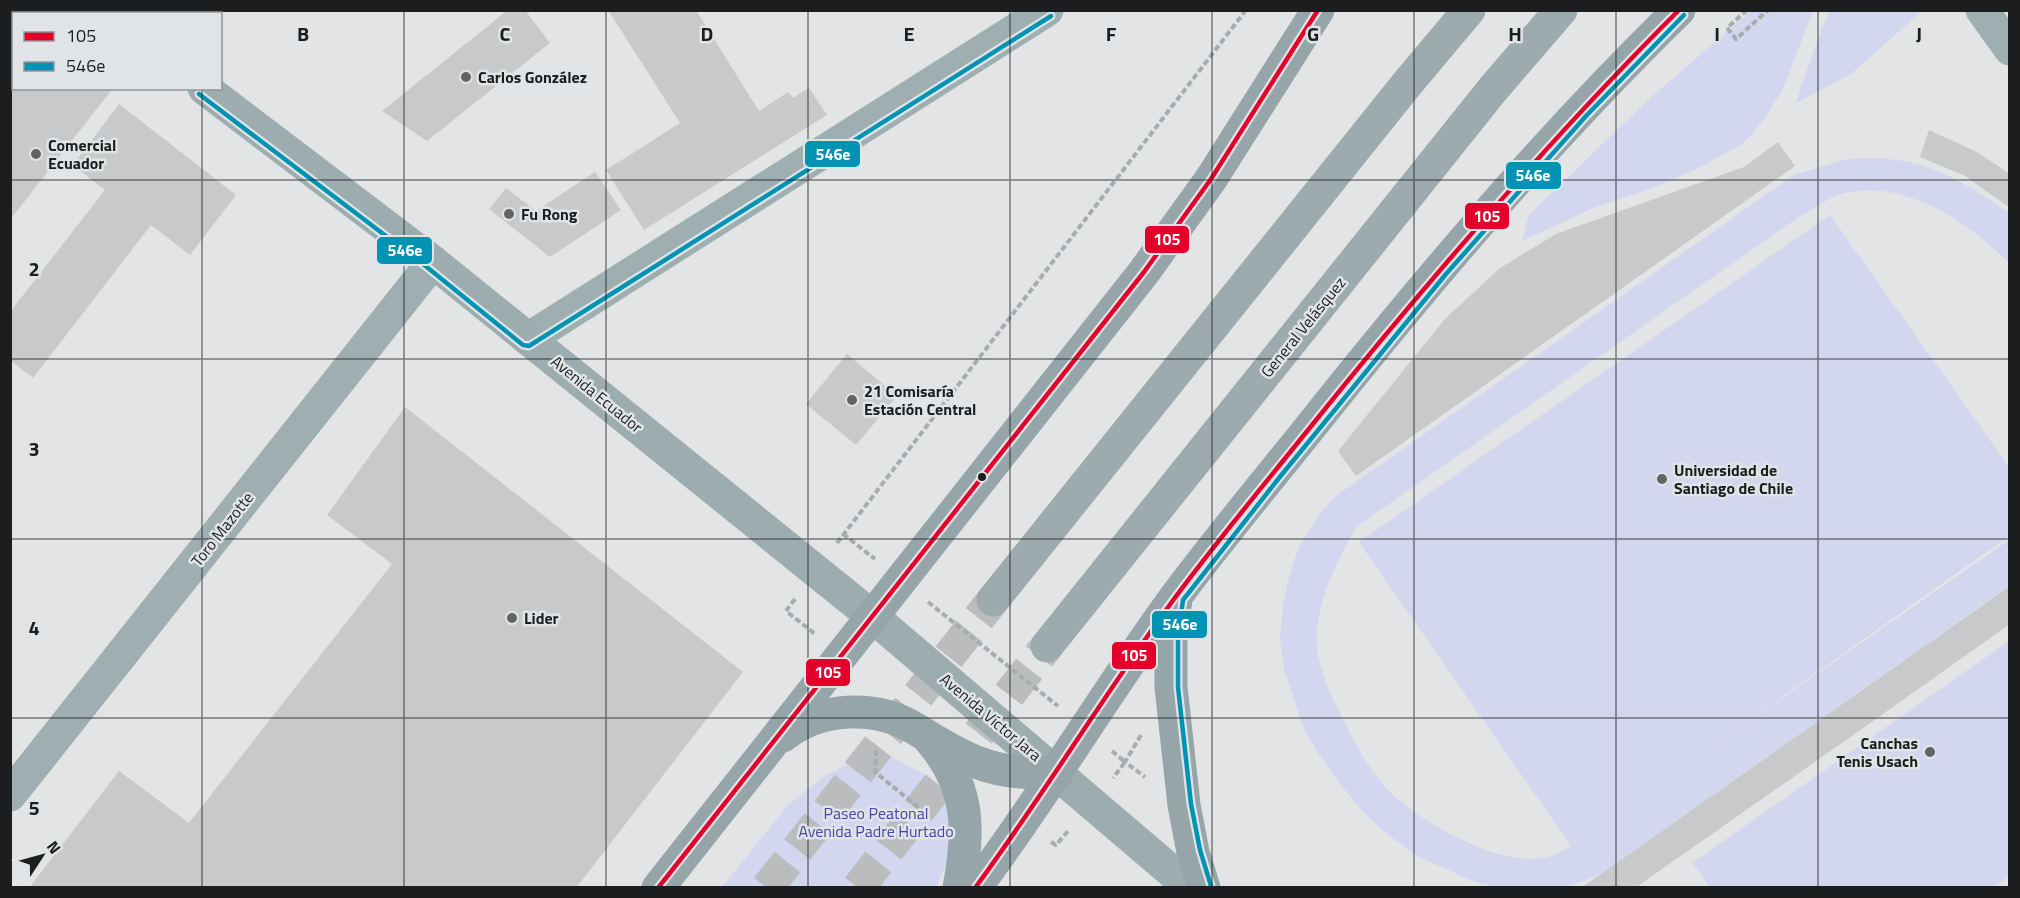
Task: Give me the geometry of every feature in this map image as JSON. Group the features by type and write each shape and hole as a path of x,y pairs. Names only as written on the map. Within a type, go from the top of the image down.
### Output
{"highway":[{"path":"993,600 1398,94 1468,10"},
{"name":"General Velásquez","path":"1047,646 1485,98 1561,10"}],"main road":[{"path":"658,888 1144,272 1211,179 1318,10"},
{"path":"975,888 1057,773 1111,689 1176,597 1384,334 1474,227 1568,124 1679,10"},
{"name":"Avenida Ecuador","path":"207,90 433,262 873,617"},
{"path":"1176,597 1171,637 1170,687 1184,806 1192,852 1204,888"},
{"name":"Avenida Víctor Jara","path":"873,617 1191,888"},
{"path":"770,746 788,732 809,721 832,714 855,712 879,714 913,727 955,753 982,764 1032,773 1057,773"},
{"path":"928,738 943,755 963,799 966,824 964,859 959,888"}],"street":[{"path":"528,339 1047,10"},
{"path":"1982,10 2010,50"},
{"name":"Toro Mazotte","path":"10,795 433,262"}],"path":[{"path":"843,534 1246,10"},
{"path":"1747,10 1727,28 1736,39 1768,10"}],"green space":[{"path":"1752,10 1813,11 1783,89 1764,119 1745,142 1699,168 1652,188 1594,208 1522,241 1529,215 1648,100"},
{"path":"1829,11 1922,11 1852,73 1796,103 1812,57"},
{"path":"1878,158 1910,162 1935,170 1974,190 2009,213 2009,263 1975,233 1956,220 1913,198 1891,192 1868,190 1845,193 1816,206 1356,527 1334,570 1319,616 1317,647 1323,674 1341,716 1370,767 1391,793 1423,818 1466,842 1511,857 1532,859 1551,856 1571,846 1359,542 1830,215 2009,467 2009,536 1696,758 2009,540 2009,586 1599,875 1567,887 1495,887 1475,882 1419,857 1387,834 1365,814 1340,784 1303,727 1284,669 1280,638 1283,606 1290,573 1299,547 1319,515 1336,496 1794,175 1847,159"},
{"name":"Canchas Tenis Usach","path":"2009,641 2009,876 1993,888 1710,887 1692,863"},
{"name":"Paseo Peatonal Avenida Padre Hurtado","path":"890,756 924,774 952,812 953,848 936,887 721,888 788,805 825,776 856,760"}],"building":[{"name":"Carlos González","path":"508,10 525,10 550,43 427,141 382,111"},
{"path":"608,10 696,10 759,111 788,92 793,98 809,88 827,115 644,230 606,170 680,123"},
{"name":"Comercial Ecuador","path":"12,23 12,90 111,90 10,220 10,25"},
{"path":"119,104 236,195 190,255 151,225 33,378 10,360 10,312 105,190 73,165"},
{"path":"1929,130 1977,152 2010,174 2010,208 1965,176 1920,157"},
{"path":"1778,142 1795,166 1356,476 1338,451 1445,319 1500,268 1556,234 1744,167"},
{"path":"595,172 621,210 550,257 489,209 506,188 536,211"},
{"name":"21 Comisaría Estación Central","path":"847,354 897,396 856,445 806,404"},
{"name":"Lider","path":"405,407 743,672 576,888 29,888 119,771 189,823 392,564 327,515"},
{"path":"2010,586 2010,624 1866,726 1635,888 1581,888"}],"tunnel":[{"path":"767,888 993,600"},
{"path":"858,888 1047,646"}],"transit line":[{"name":"105","path":"658,888 1144,272 1211,179 1318,10"},
{"name":"105","path":"975,888 1124,670 1190,577 1240,514 1352,375 1488,215 1581,111 1679,10"},
{"name":"546e","path":"1211,886 1200,850 1191,804 1178,687 1178,637 1183,600 1279,478 1446,274 1586,116 1684,15"},
{"name":"546e","path":"199,94 428,268 523,345 529,346 1051,16"}],"place":[{"name":"Carlos González","path":"466,77"},
{"name":"Comercial Ecuador","path":"36,154"},
{"name":"Fu Rong","path":"509,214"},
{"name":"21 Comisaría Estación Central","path":"852,400"},
{"name":"Universidad de Santiago de Chile","path":"1662,479"},
{"name":"Lider","path":"512,618"},
{"name":"Canchas Tenis Usach","path":"1930,752"}]}
